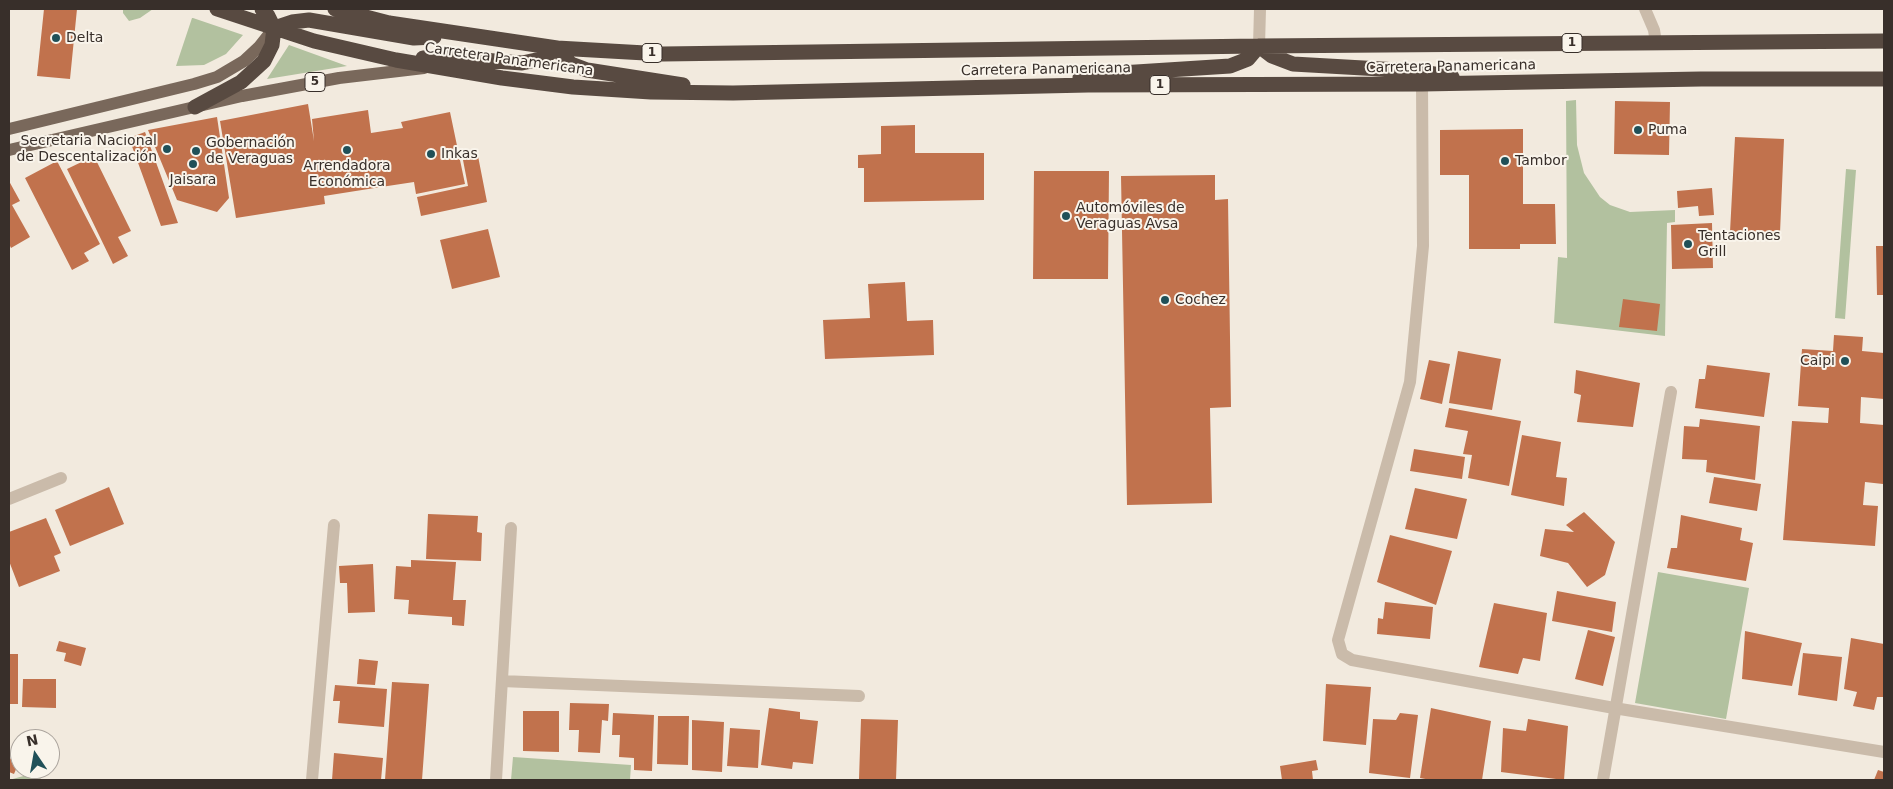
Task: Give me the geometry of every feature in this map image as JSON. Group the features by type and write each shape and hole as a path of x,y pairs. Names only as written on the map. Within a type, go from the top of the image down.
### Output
{"highway":[{"name":"Carretera Panamericana","path":"217,9 314,41 396,60 502,78 572,87 651,92 733,93 1022,86 1884,79"},
{"path":"195,107 241,82 264,61 270,51 274,28 262,9"},
{"name":"Carretera Panamericana","path":"335,9 390,23 557,48 663,54 1259,46 1884,41"},
{"path":"274,28 292,22 309,20 414,38 465,35"},
{"path":"1022,86 1105,74 1230,66 1248,58 1259,46 1272,56 1293,64 1416,71 1488,82"},
{"path":"396,60 442,57 522,63 541,60 557,48 571,64 587,70 733,93"}],"main road":[{"path":"9,128 217,77 244,61 259,47 274,28"},
{"name":"5","path":"9,150 252,94 339,78 437,67"}],"street":[{"path":"1259,46 1260,9"},
{"path":"1644,9 1654,30 1656,43"},
{"path":"1422,84 1423,246 1410,382 1338,640 1342,654 1352,660 1614,708 1884,752"},
{"path":"1603,780 1614,708 1671,392"},
{"path":"9,499 61,478"},
{"path":"312,780 334,525"},
{"path":"496,780 511,528"},
{"path":"502,681 859,696"}],"green space":[{"path":"123,9 153,9 140,18 129,21 123,13"},
{"path":"192,18 243,35 226,54 204,65 176,66"},
{"path":"289,45 347,66 267,79"},
{"path":"1576,100 1577,145 1584,173 1600,197 1610,205 1630,212 1675,210 1675,222 1667,223 1665,336 1554,323 1558,257 1567,258 1566,101"},
{"path":"1846,169 1856,170 1845,319 1835,318"},
{"path":"1658,572 1749,588 1726,719 1635,703"},
{"path":"513,757 631,765 630,780 511,780"},
{"path":"41,779 41,780 9,780"}],"building":[{"path":"44,9 77,9 70,79 37,76"},
{"path":"1615,101 1670,102 1669,155 1614,154"},
{"path":"308,104 314,141 312,119 368,110 371,133 403,128 401,122 450,112 465,184 416,194 414,182 324,196 325,204 236,218 220,121"},
{"name":"Jaisara","path":"217,117 229,198 217,212 177,200 148,130"},
{"path":"915,125 915,153 984,153 984,200 864,202 864,168 858,168 858,155 881,154 881,126"},
{"path":"1523,129 1523,204 1555,204 1556,244 1520,244 1520,249 1469,249 1469,175 1440,175 1440,130"},
{"path":"145,132 178,223 161,226 129,138"},
{"path":"1735,137 1784,139 1780,233 1730,232"},
{"path":"94,156 131,231 118,237 128,256 113,264 67,169"},
{"path":"478,156 487,202 421,216 417,197 468,186 463,160"},
{"path":"57,161 100,244 84,253 89,261 72,270 25,178"},
{"path":"1034,171 1109,171 1108,279 1033,279"},
{"path":"1215,175 1215,200 1228,199 1231,407 1210,408 1212,503 1127,505 1121,176"},
{"path":"9,181 20,201 12,205 30,237 11,248 9,244"},
{"path":"1712,188 1714,215 1699,216 1698,206 1678,208 1677,191"},
{"path":"1712,223 1713,268 1672,269 1671,225"},
{"path":"488,229 500,277 452,289 440,240"},
{"path":"1876,246 1884,246 1884,295 1877,295"},
{"path":"905,282 907,321 933,320 934,355 825,359 823,320 870,318 868,284"},
{"path":"1623,299 1660,304 1657,331 1619,327"},
{"path":"1834,335 1863,337 1862,351 1884,353 1884,399 1861,397 1860,423 1884,425 1883,484 1865,482 1863,505 1878,506 1875,546 1783,540 1792,421 1828,423 1829,408 1798,406 1802,349 1833,351"},
{"path":"1458,351 1501,359 1492,410 1449,403"},
{"path":"1429,360 1450,364 1442,404 1420,399"},
{"path":"1707,365 1770,373 1764,417 1695,408 1699,379 1705,379"},
{"path":"1576,370 1640,383 1633,427 1577,422 1581,395 1574,393"},
{"path":"1449,408 1521,421 1509,486 1468,478 1472,455 1463,454 1468,431 1445,427"},
{"path":"1700,419 1760,426 1755,480 1706,472 1707,460 1682,459 1684,426 1699,427"},
{"path":"1522,435 1561,442 1556,477 1567,478 1564,506 1511,495"},
{"path":"1414,449 1465,457 1462,479 1410,471"},
{"path":"1714,477 1761,484 1757,511 1709,503"},
{"path":"109,487 124,524 70,546 55,510"},
{"path":"1415,488 1467,499 1457,539 1405,529"},
{"path":"1584,512 1615,542 1605,575 1587,587 1568,563 1540,556 1545,529 1574,532 1566,525"},
{"path":"428,514 478,516 477,532 482,533 481,561 426,559"},
{"path":"1681,515 1742,528 1740,540 1753,543 1746,581 1667,568 1671,548 1677,548"},
{"path":"46,518 61,553 54,556 60,571 19,587 9,561 9,532"},
{"path":"1390,535 1452,551 1436,605 1377,582"},
{"path":"411,560 456,562 453,600 466,600 464,626 452,625 452,617 408,614 409,600 394,599 396,566 411,567"},
{"path":"373,564 375,612 348,613 347,583 340,583 339,566"},
{"path":"1557,591 1616,602 1612,632 1552,621"},
{"path":"1385,602 1433,607 1430,639 1377,634 1378,618 1383,619"},
{"path":"1494,603 1547,613 1540,661 1523,658 1518,674 1479,667"},
{"path":"1588,630 1615,637 1603,686 1575,679"},
{"path":"1745,631 1802,643 1792,686 1742,679"},
{"path":"1851,638 1884,644 1884,697 1877,697 1874,710 1853,706 1857,692 1844,689"},
{"path":"59,641 86,648 81,666 64,661 66,653 56,651"},
{"path":"1803,653 1842,657 1837,701 1798,695"},
{"path":"9,654 18,654 18,704 9,704"},
{"path":"359,659 378,661 375,685 357,684"},
{"path":"23,679 56,679 56,708 22,707"},
{"path":"392,682 429,684 422,780 385,780"},
{"path":"1326,684 1371,687 1366,745 1323,741"},
{"path":"335,685 387,689 384,727 338,723 340,701 333,701"},
{"path":"570,703 609,704 608,721 602,720 600,753 578,752 579,730 569,730"},
{"path":"769,708 800,712 800,719 818,721 813,764 793,762 792,769 761,765"},
{"path":"1431,708 1491,721 1482,780 1431,780 1420,778"},
{"path":"523,711 559,711 559,752 523,751"},
{"path":"613,713 654,715 652,771 634,770 634,758 619,757 620,735 612,735"},
{"path":"1400,713 1418,715 1410,778 1369,773 1373,719 1396,720"},
{"path":"658,716 689,716 688,765 657,764"},
{"path":"861,719 898,720 896,780 859,779"},
{"path":"1528,719 1568,726 1564,780 1501,772 1503,728 1526,731"},
{"path":"692,720 724,722 722,772 692,770"},
{"path":"730,728 760,730 758,768 727,766"},
{"path":"334,753 383,758 381,780 332,780"},
{"path":"1316,760 1318,770 1312,771 1313,780 1282,780 1280,766"},
{"path":"1878,770 1884,772 1884,780 1874,780"}],"place":[{"name":"Delta","path":"56,38"},
{"name":"Puma","path":"1638,130"},
{"name":"Secretaria Nacional de Descentalización","path":"167,149"},
{"name":"Arrendadora Económica","path":"347,150"},
{"name":"Gobernación de Veraguas","path":"196,151"},
{"name":"Inkas","path":"431,154"},
{"name":"Tambor","path":"1505,161"},
{"name":"Jaisara","path":"193,164"},
{"name":"Automóviles de Veraguas Avsa","path":"1066,216"},
{"name":"Tentaciones Grill","path":"1688,244"},
{"name":"Cochez","path":"1165,300"},
{"name":"Caipi","path":"1845,361"}]}
